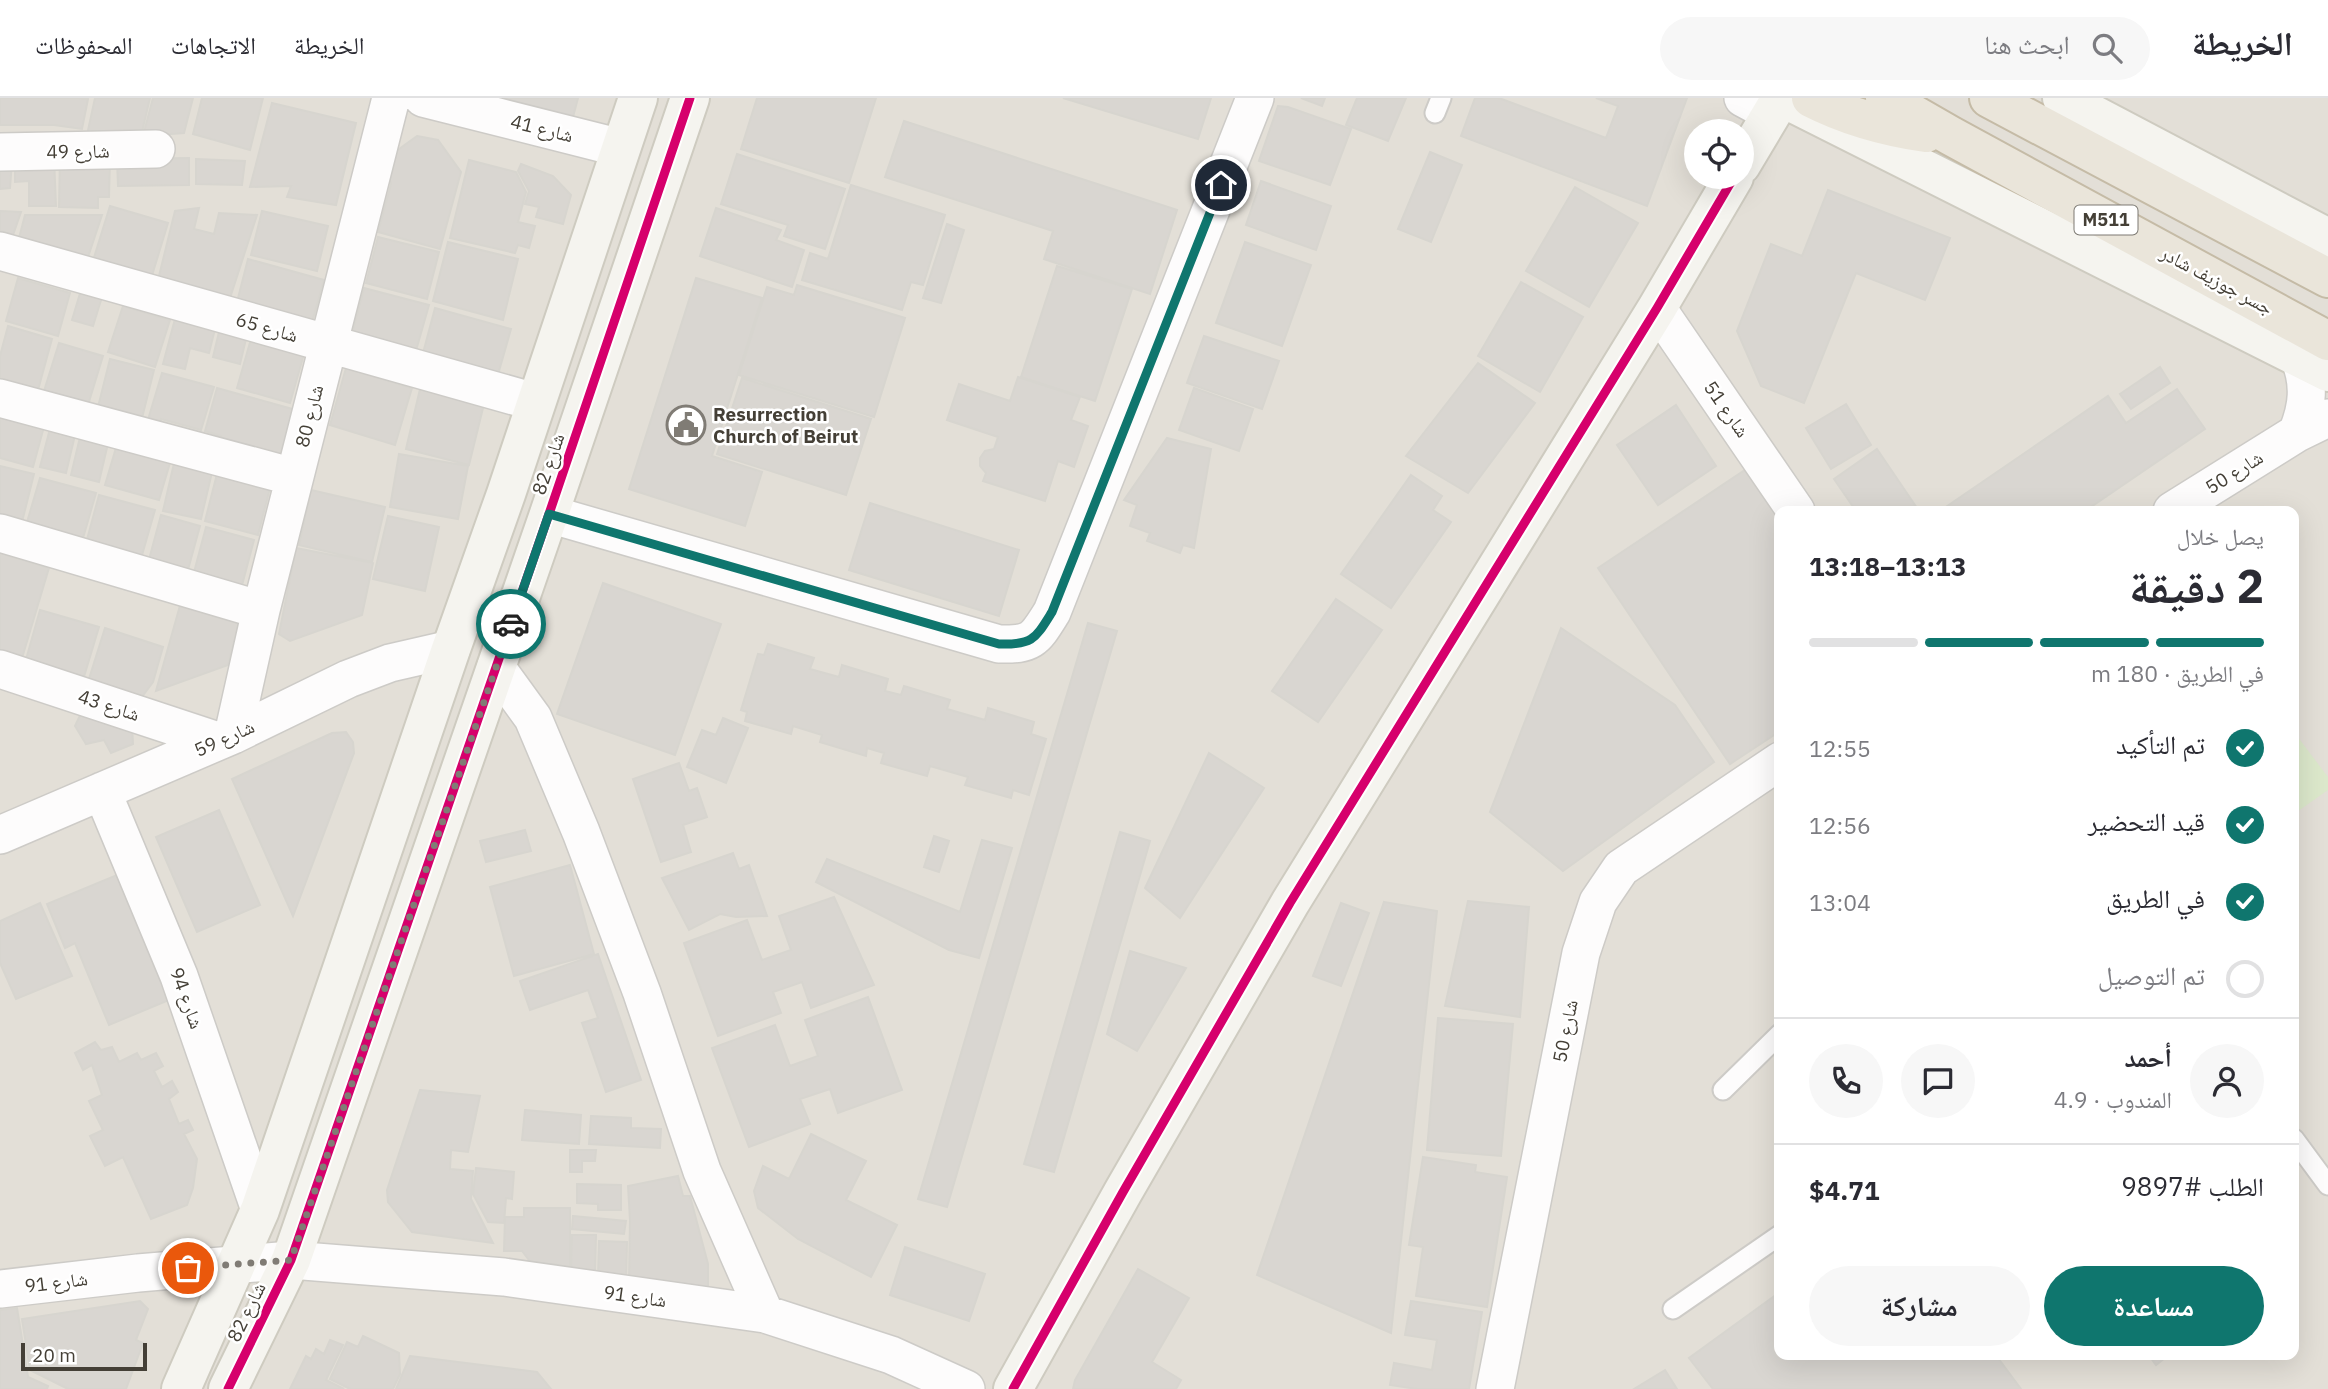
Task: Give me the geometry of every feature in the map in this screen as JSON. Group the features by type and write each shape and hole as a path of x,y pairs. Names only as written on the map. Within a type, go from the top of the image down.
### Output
{"highway":[{"path":"1811,98 1845,114 1888,127 1951,136"},
{"name":"جسر جوزيف شادر","path":"1885,98 2318,356"},
{"name":"M511","path":"1989,98 2328,278"}],"street":[{"name":"شارع 80","path":"226,738 391,98"},
{"name":"شارع 41","path":"423,98 621,148"},
{"name":"شارع 82","path":"181,1389 260,1210 506,494 638,98"},
{"name":"شارع 82","path":"228,1389 291,1260 690,98"},
{"path":"549,514 999,644 1021,644 1038,635 1052,612 1255,98"},
{"path":"2062,98 2328,239"},
{"path":"1754,135 1769,102 2318,356"},
{"name":"شارع 49","path":"0,152 156,149"},
{"path":"1013,1389 1290,903 1657,308 1727,189"},
{"name":"شارع 65","path":"0,251 535,402"},
{"name":"شارع 51","path":"1657,308 1793,506"},
{"name":"شارع 50","path":"2180,506 2312,425 2305,372 2318,356"},
{"path":"0,398 294,477"},
{"path":"0,533 261,610"},
{"name":"شارع 59","path":"0,835 226,738 348,679 390,663 451,649"},
{"path":"496,667 534,719 581,832 642,993 702,1171 765,1314"},
{"name":"شارع 43","path":"0,669 226,738"},
{"name":"شارع 50","path":"1495,1389 1578,966 1598,902 1622,868 1774,765"},
{"name":"شارع 94","path":"102,791 179,976 260,1210"},
{"name":"شارع 91","path":"0,1289 238,1263 291,1260 504,1278 765,1314 891,1355 966,1389"}],"lane":[{"path":"1723,1090 1774,1040"},
{"path":"2299,1146 2328,1185"},
{"path":"1673,1309 1774,1239"}],"shaded area":[{"path":"0,98 2328,98 2328,1389 0,1389"}],"green space":[{"path":"2299,739 2328,777 2328,790 2299,810"}],"building":[{"path":"0,98 88,99 82,129 54,125 0,125"},
{"path":"95,98 150,98 141,136 87,135"},
{"path":"153,98 193,98 184,133 143,136"},
{"path":"202,98 263,98 250,150 193,134"},
{"path":"498,98 578,98 568,136 493,117"},
{"path":"757,98 876,98 849,183 741,149"},
{"path":"1063,98 1211,98 1198,139"},
{"path":"1301,98 1325,98 1322,106"},
{"path":"1357,98 1406,98 1388,141 1346,125"},
{"path":"1475,98 1499,98 1606,138 1618,106 1596,98 1687,98 1647,206 1461,136"},
{"path":"272,103 356,123 336,205 287,197 291,186 250,187"},
{"path":"1278,106 1351,129 1330,185 1259,161"},
{"path":"904,121 1177,210 1150,294 1044,259 1053,231 885,177"},
{"path":"417,136 438,140 461,172 440,249 378,232 391,184 384,160"},
{"path":"1430,152 1462,165 1431,242 1398,229"},
{"path":"737,154 845,189 825,249 784,236 788,225 721,204"},
{"path":"60,156 110,157 109,197 98,197 98,208 59,207"},
{"path":"54,157 56,206 29,206 29,181 15,182 15,158"},
{"path":"189,158 189,185 118,186 117,159"},
{"path":"196,159 245,161 242,185 196,184"},
{"path":"469,160 516,172 526,192 518,222 535,226 529,248 518,245 515,253 450,238"},
{"path":"0,161 12,161 10,188 0,189"},
{"path":"521,164 553,176 571,195 563,224 536,217 539,207 525,204 529,191 518,171"},
{"path":"1261,181 1331,206 1316,250 1246,225"},
{"path":"851,185 945,215 923,285 911,282 902,310 802,280 810,253 828,259"},
{"path":"1575,187 1638,223 1589,307 1526,271"},
{"path":"1828,190 1950,238 1925,300 1856,273 1804,403 1761,386 1737,331 1771,244 1802,256"},
{"path":"110,206 168,223 150,282 92,264"},
{"path":"199,208 194,229 214,234 219,213 257,215 229,301 158,280 175,211"},
{"path":"716,208 781,230 776,240 804,250 792,287 700,256"},
{"path":"0,211 21,212 13,235 0,231"},
{"path":"262,211 328,226 317,271 251,255"},
{"path":"25,215 102,215 87,260 19,238"},
{"path":"947,224 964,230 941,303 923,298"},
{"path":"378,237 439,252 427,299 366,283"},
{"path":"448,242 518,259 503,320 433,301"},
{"path":"1245,242 1311,265 1282,346 1216,323"},
{"path":"248,259 324,280 311,326 236,306"},
{"path":"1057,266 1132,289 1095,401 1021,377"},
{"path":"18,278 70,293 58,336 6,321"},
{"path":"696,278 762,298 712,456 762,472 745,526 629,489"},
{"path":"1521,282 1583,317 1540,392 1478,356"},
{"path":"797,285 905,318 874,417 739,375 767,287 794,295"},
{"path":"364,288 429,305 415,354 351,338"},
{"path":"81,290 102,297 93,326 72,320"},
{"path":"123,306 170,320 155,367 108,352"},
{"path":"435,308 511,329 497,378 422,357"},
{"path":"175,319 215,329 209,353 190,348 185,369 163,364"},
{"path":"8,326 52,339 38,390 0,380 0,356"},
{"path":"219,332 246,339 240,364 213,357"},
{"path":"1204,336 1279,361 1262,409 1187,383"},
{"path":"251,339 304,354 290,403 237,388"},
{"path":"59,343 103,356 88,405 44,391"},
{"path":"110,359 154,370 142,418 98,407"},
{"path":"1478,363 1535,403 1468,493 1406,456"},
{"path":"2160,367 2170,383 2131,409 2120,394"},
{"path":"346,368 412,388 395,445 330,425"},
{"path":"162,373 214,387 201,430 161,419 159,426 147,423"},
{"path":"1018,377 1080,397 1071,420 1088,426 1074,467 1058,461 1045,501 983,481 986,473 980,466 980,458 985,451 994,449 998,437 947,420 959,384 1010,401"},
{"path":"742,378 871,419 846,495 717,454"},
{"path":"217,388 296,410 281,465 218,447 221,436 205,431"},
{"path":"1194,388 1253,409 1239,451 1179,430"},
{"path":"420,389 484,404 469,465 406,449"},
{"path":"2177,389 2205,429 2092,506 1947,506 2108,396 2126,423"},
{"path":"1846,404 1871,445 1831,469 1806,428"},
{"path":"1676,405 1716,466 1658,505 1617,445"},
{"path":"0,411 45,423 33,467 0,458"},
{"path":"51,425 76,431 66,473 40,467"},
{"path":"81,433 109,439 99,482 71,475"},
{"path":"1167,438 1211,449 1194,548 1183,545 1180,553 1147,541 1150,533 1130,526 1137,505 1124,500"},
{"path":"118,441 172,456 159,500 105,485"},
{"path":"1877,449 1916,506 1853,506 1834,479"},
{"path":"399,454 468,466 458,519 390,507"},
{"path":"175,459 213,468 201,519 163,511"},
{"path":"0,466 34,474 21,526 0,521"},
{"path":"218,470 271,484 258,535 205,521"},
{"path":"1745,470 1774,512 1774,735 1730,764 1598,568"},
{"path":"1411,475 1442,496 1433,510 1451,522 1391,608 1341,574"},
{"path":"40,478 96,493 81,545 25,529"},
{"path":"311,490 385,507 372,562 299,545"},
{"path":"99,495 155,510 140,562 85,547"},
{"path":"870,503 1019,550 999,616 849,570"},
{"path":"161,515 200,526 186,577 147,567"},
{"path":"388,516 439,527 425,591 373,579"},
{"path":"206,527 254,540 241,589 193,576"},
{"path":"296,548 373,563 362,615 290,641 279,634"},
{"path":"0,553 49,568 22,658 0,652"},
{"path":"603,583 721,624 675,755 557,714"},
{"path":"1336,599 1382,630 1318,722 1272,691"},
{"path":"181,602 240,619 228,665 156,691"},
{"path":"40,610 99,627 83,680 25,663"},
{"path":"1088,623 1117,631 947,1207 918,1199"},
{"path":"105,628 163,647 153,682 141,698 89,679"},
{"path":"1561,628 1675,705 1714,762 1563,871 1490,812"},
{"path":"768,644 814,658 810,669 839,677 842,665 888,679 885,691 901,695 904,686 950,700 947,709 985,720 988,708 1034,722 1031,734 1046,739 1029,795 1013,790 1011,798 965,785 968,777 930,766 927,776 881,763 884,753 867,748 866,756 820,742 822,735 793,726 791,734 745,721 747,712 741,710 758,654 764,655"},
{"path":"84,707 132,724 133,744 111,753 104,740 86,744 75,726"},
{"path":"723,718 748,728 726,783 687,767 702,730 716,735"},
{"path":"346,732 353,742 354,753 293,916 232,779 332,733"},
{"path":"1209,753 1264,788 1180,918 1145,888"},
{"path":"679,763 689,791 697,788 707,817 683,825 691,852 661,862 633,779"},
{"path":"219,810 260,905 197,932 156,837"},
{"path":"525,830 531,851 486,862 480,841"},
{"path":"1120,832 1150,841 1054,1172 1024,1164"},
{"path":"934,836 949,841 939,872 924,867"},
{"path":"982,840 1012,848 979,958 949,950 816,882 827,859 960,912"},
{"path":"733,853 739,869 749,865 767,916 736,917 720,914 689,930 662,878"},
{"path":"570,865 594,954 514,976 490,887"},
{"path":"117,875 169,1000 109,1025 75,943 65,948 47,904"},
{"path":"834,897 874,985 811,1008 802,982 773,992 781,1013 718,1036 684,943 747,920 762,960 791,950 779,916"},
{"path":"1468,901 1529,907 1520,1017 1445,1006"},
{"path":"1384,902 1437,911 1391,1333 1257,1275"},
{"path":"40,903 72,976 16,999 0,963 0,921"},
{"path":"1341,903 1369,913 1341,986 1313,976"},
{"path":"1130,951 1186,968 1137,1051 1107,1034"},
{"path":"598,954 641,1080 606,1092 582,1023 598,1018 588,990 530,1010 520,981"},
{"path":"868,997 902,1090 838,1113 830,1089 800,1099 810,1124 749,1147 712,1048 775,1025 790,1066 818,1056 805,1020"},
{"path":"1438,1018 1513,1024 1501,1156 1427,1150"},
{"path":"95,1042 101,1050 112,1047 119,1062 137,1053 141,1060 156,1053 163,1066 154,1071 162,1087 172,1081 178,1092 169,1099 179,1124 188,1120 193,1130 184,1134 197,1159 193,1188 187,1205 151,1219 123,1157 105,1166 90,1136 103,1130 89,1101 102,1095 92,1065 83,1070 75,1053"},
{"path":"420,1090 480,1096 468,1152 451,1150 450,1169 473,1171 471,1199 493,1243 412,1232 388,1202 387,1190"},
{"path":"525,1110 581,1115 579,1144 522,1140"},
{"path":"591,1116 631,1118 631,1128 661,1129 660,1148 589,1144"},
{"path":"811,1134 866,1161 846,1200 897,1225 871,1277 798,1239 758,1208 754,1191 763,1166 789,1179"},
{"path":"570,1150 596,1150 595,1161 582,1161 582,1172 570,1172"},
{"path":"1423,1157 1476,1165 1475,1172 1507,1177 1487,1307 1416,1296 1423,1247 1409,1245"},
{"path":"476,1168 514,1172 512,1199 506,1198 504,1223 488,1222 473,1194"},
{"path":"678,1176 683,1196 690,1196 708,1264 708,1288 629,1281 628,1186"},
{"path":"577,1184 621,1185 621,1210 598,1210 598,1204 577,1203"},
{"path":"524,1208 570,1208 570,1268 556,1268 556,1264 532,1264 522,1251 504,1251 505,1217 524,1217"},
{"path":"573,1216 626,1221 624,1234 572,1229"},
{"path":"572,1235 596,1235 595,1274 580,1274 571,1268"},
{"path":"599,1241 627,1242 626,1282 598,1276"},
{"path":"905,1247 985,1274 969,1321 890,1295"},
{"path":"1138,1269 1189,1298 1152,1362 1181,1380 1176,1389 1073,1389 1075,1380"},
{"path":"1774,1296 1774,1360 1999,1360 2021,1389 1713,1389 1689,1358"},
{"path":"140,1301 148,1309 136,1340 143,1343 126,1389 68,1389 30,1370 22,1319"},
{"path":"1411,1301 1482,1312 1469,1389 1417,1389 1390,1385 1394,1363 1432,1370 1437,1340 1405,1335"},
{"path":"17,1308 28,1377 48,1386 47,1389 0,1389 0,1310"},
{"path":"363,1336 399,1353 400,1374 393,1389 350,1389 330,1379 347,1342 358,1347"},
{"path":"330,1340 343,1345 326,1380 344,1389 290,1389 306,1356 311,1359 316,1349 324,1354"},
{"path":"410,1356 537,1372 551,1389 396,1389"},
{"path":"1665,1370 1677,1389 1634,1389"}],"cycle path":[{"path":"228,1389 291,1260 690,98"},
{"path":"1013,1389 1290,903 1657,308 1727,189"}],"way so far":[{"path":"188,1268 291,1260 511,624"}],"place":[{"name":"Resurrection Church of Beirut","path":"686,425"}],"route":[{"path":"511,624 549,514 999,644 1021,644 1038,635 1052,612 1221,185"}]}
